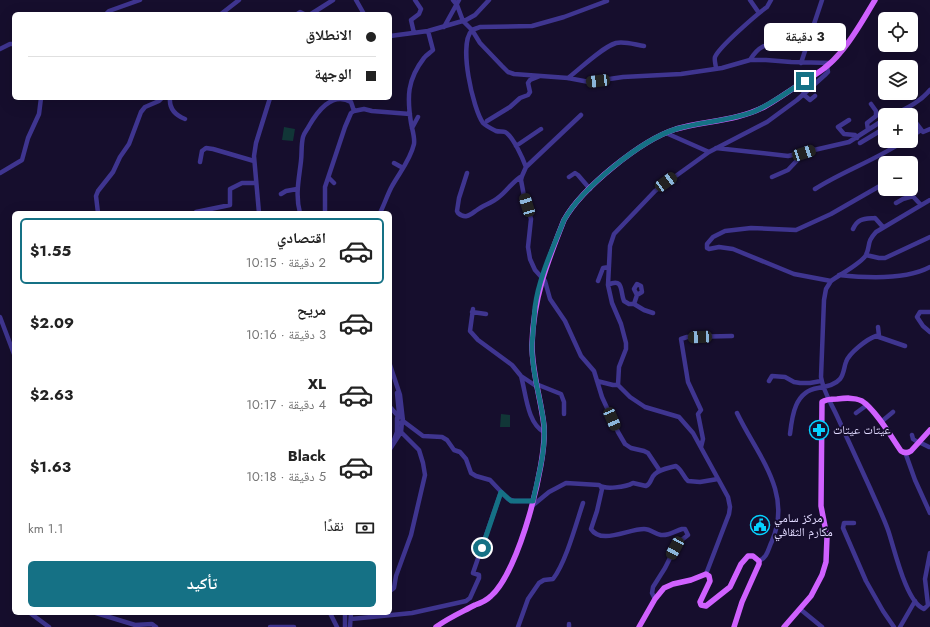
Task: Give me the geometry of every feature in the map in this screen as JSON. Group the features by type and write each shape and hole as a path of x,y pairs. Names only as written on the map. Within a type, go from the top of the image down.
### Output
{"main road":[{"path":"436,627 449,618 490,597 508,574 519,547 532,504 544,445 544,432 536,385 532,345 535,307 542,278 564,220 576,203 616,164 647,143 666,133 701,123 746,114 763,108 829,65 849,43 858,23 875,0"},
{"path":"784,627 817,587 826,562 827,537 821,506 821,404 823,401 854,398 863,402 881,422 901,451 909,453 930,430"},
{"path":"639,627 655,599 664,588 706,574 709,576 710,581 700,602 703,606 710,604 730,587 741,564 748,556 753,556 759,561 742,602 734,627"}],"street":[{"path":"110,12 121,6 140,0"},
{"path":"224,12 239,0"},
{"path":"314,12 333,0"},
{"path":"356,0 363,12"},
{"path":"414,33 411,20 419,14 421,9 415,0"},
{"path":"453,0 457,5 463,21 472,30 480,43 508,72 514,74 568,78 589,82 623,77 681,74 716,69 750,60 801,62 829,65 826,74 767,122 709,152 649,196 614,234 612,240 608,285 612,303 621,324 626,343 626,349 619,367 618,385"},
{"path":"444,27 459,0"},
{"path":"392,36 428,31 463,21 475,15 489,0"},
{"path":"750,0 759,13"},
{"path":"716,69 716,55 725,44 767,7 771,0"},
{"path":"801,62 822,0"},
{"path":"526,166 516,146 507,133 504,131 497,131 485,125 480,115 471,87 466,56 467,42 472,30 487,26 532,26 564,17 607,1"},
{"path":"114,12 121,6"},
{"path":"381,211 391,188 408,159 413,146 414,138 410,114 409,95 411,80 424,57 433,50 428,31"},
{"path":"568,78 601,52 616,44 624,43 644,46"},
{"path":"750,60 761,47 781,43"},
{"path":"0,49 12,44"},
{"path":"487,121 510,107 520,98 528,95 530,92 528,83 530,80 540,76"},
{"path":"906,108 923,98 930,90"},
{"path":"803,94 812,102 815,96"},
{"path":"0,173 22,160 28,138 39,114 41,100"},
{"path":"98,211 96,196 98,191 113,172 120,157 129,144 141,112 145,107 160,100"},
{"path":"170,100 170,105 174,113 185,119"},
{"path":"259,211 254,161 256,143 269,100"},
{"path":"299,211 297,203 297,189 304,135 318,112 329,102 335,100"},
{"path":"346,100 351,102 354,111"},
{"path":"868,130 867,123 876,116 876,111 871,104"},
{"path":"324,211 325,187 345,127 354,111 364,109 410,114"},
{"path":"582,115 526,166 522,176 522,190 530,219 528,250 535,270 545,281 550,299 564,319 581,356 594,371 602,397 615,427 625,444 631,448 648,453 660,470"},
{"path":"412,128 418,117"},
{"path":"849,120 838,127 844,134 855,135 857,138"},
{"path":"716,148 788,156 849,142 878,124"},
{"path":"918,126 921,130"},
{"path":"516,146 541,129"},
{"path":"918,132 921,130 923,132 930,129"},
{"path":"860,143 878,132"},
{"path":"666,133 709,152"},
{"path":"200,162 202,151 206,148 254,161"},
{"path":"815,189 835,176 854,169 894,148"},
{"path":"772,177 788,170 804,153"},
{"path":"394,164 403,168"},
{"path":"467,173 457,207 458,213 463,216 472,214 478,209 494,202 517,178 522,176"},
{"path":"569,178 575,173 590,189"},
{"path":"328,178 334,183"},
{"path":"201,211 230,205 230,191 233,186 242,183 256,183"},
{"path":"831,281 794,274 733,249 719,247 709,249 707,248 707,244 713,237 725,231 751,228 796,230 831,214 878,187"},
{"path":"281,194 286,190 297,189"},
{"path":"896,203 913,196 921,206"},
{"path":"930,200 883,227 870,239 866,255 861,261 831,281 826,289 824,300 821,381 884,520 898,566 915,601 924,609 927,606 928,601 925,579 930,553"},
{"path":"854,229 855,225 863,218 875,218 883,227"},
{"path":"866,255 884,258 930,237"},
{"path":"598,282 603,268 609,267"},
{"path":"839,275 857,278 883,277 910,274 930,267"},
{"path":"608,285 613,282 618,284 620,286 624,301 653,313"},
{"path":"634,304 637,295"},
{"path":"486,314 472,310 470,331 478,340 512,365 521,376 536,385 561,394 564,402 564,414"},
{"path":"930,312 920,312 917,317 922,326 930,332"},
{"path":"0,317 12,349"},
{"path":"878,327 879,336"},
{"path":"790,434 794,409 799,400 815,388 823,387 838,381 841,378 849,356 872,335 879,336 905,346"},
{"path":"702,448 703,439 698,414 701,410 688,382 681,339 685,337 732,336"},
{"path":"392,372 401,403 401,432 392,447"},
{"path":"521,376 532,421 544,432"},
{"path":"769,381 772,376 785,377 794,382 800,383 821,381"},
{"path":"597,381 618,385 634,400 645,407 679,417 693,433 702,448 728,497 730,507 706,574"},
{"path":"856,413 867,405"},
{"path":"392,409 400,419"},
{"path":"881,422 893,412"},
{"path":"392,413 423,436 442,437 447,440 454,450 460,452 466,459 471,473 490,480 511,501 532,504 566,483 598,485 601,487 622,487 633,483 646,486 651,483 654,474 660,470 676,466 682,470 684,477 688,481 700,482 718,479"},
{"path":"738,413 767,467 776,489 778,511 777,525 767,555 759,561"},
{"path":"392,443 396,436 400,419"},
{"path":"811,427 822,428"},
{"path":"392,590 394,588 396,576 411,538 425,475 419,450 401,432"},
{"path":"912,435 919,443 930,447"},
{"path":"905,452 915,480 930,513"},
{"path":"601,487 600,500 591,529 596,534 608,537 633,530 644,529 662,535 682,529 686,529 687,531 688,535 679,542 653,587 652,591 655,599"},
{"path":"392,614 412,613 470,598 479,578 479,576 474,573 474,570 501,492"},
{"path":"518,627 528,599 539,583 544,580 553,579 556,576 583,503"},
{"path":"854,523 844,523 843,528 866,581 894,627"},
{"path":"900,627 915,601"},
{"path":"800,609 822,627"},
{"path":"33,615 49,627"},
{"path":"102,615 135,625 152,624 156,627"},
{"path":"331,615 337,627"},
{"path":"345,615 345,627"},
{"path":"350,627 351,616 371,615"},
{"path":"270,627 294,627"}],"green space":[{"path":"284,127 295,129 293,141 282,140"},
{"path":"501,414 510,415 510,427 500,427"}],"place":[{"name":"عيتات عيتات","path":"819,430"},
{"name":"مركز سامي مكارم الثقافي","path":"760,525"}],"route":[{"path":"482,548 501,492 511,501 533,501 544,445 544,426 536,386 532,345 535,307 542,278 564,220 569,212 576,203 616,164 657,137 701,123 746,114 763,108 805,81"}]}
